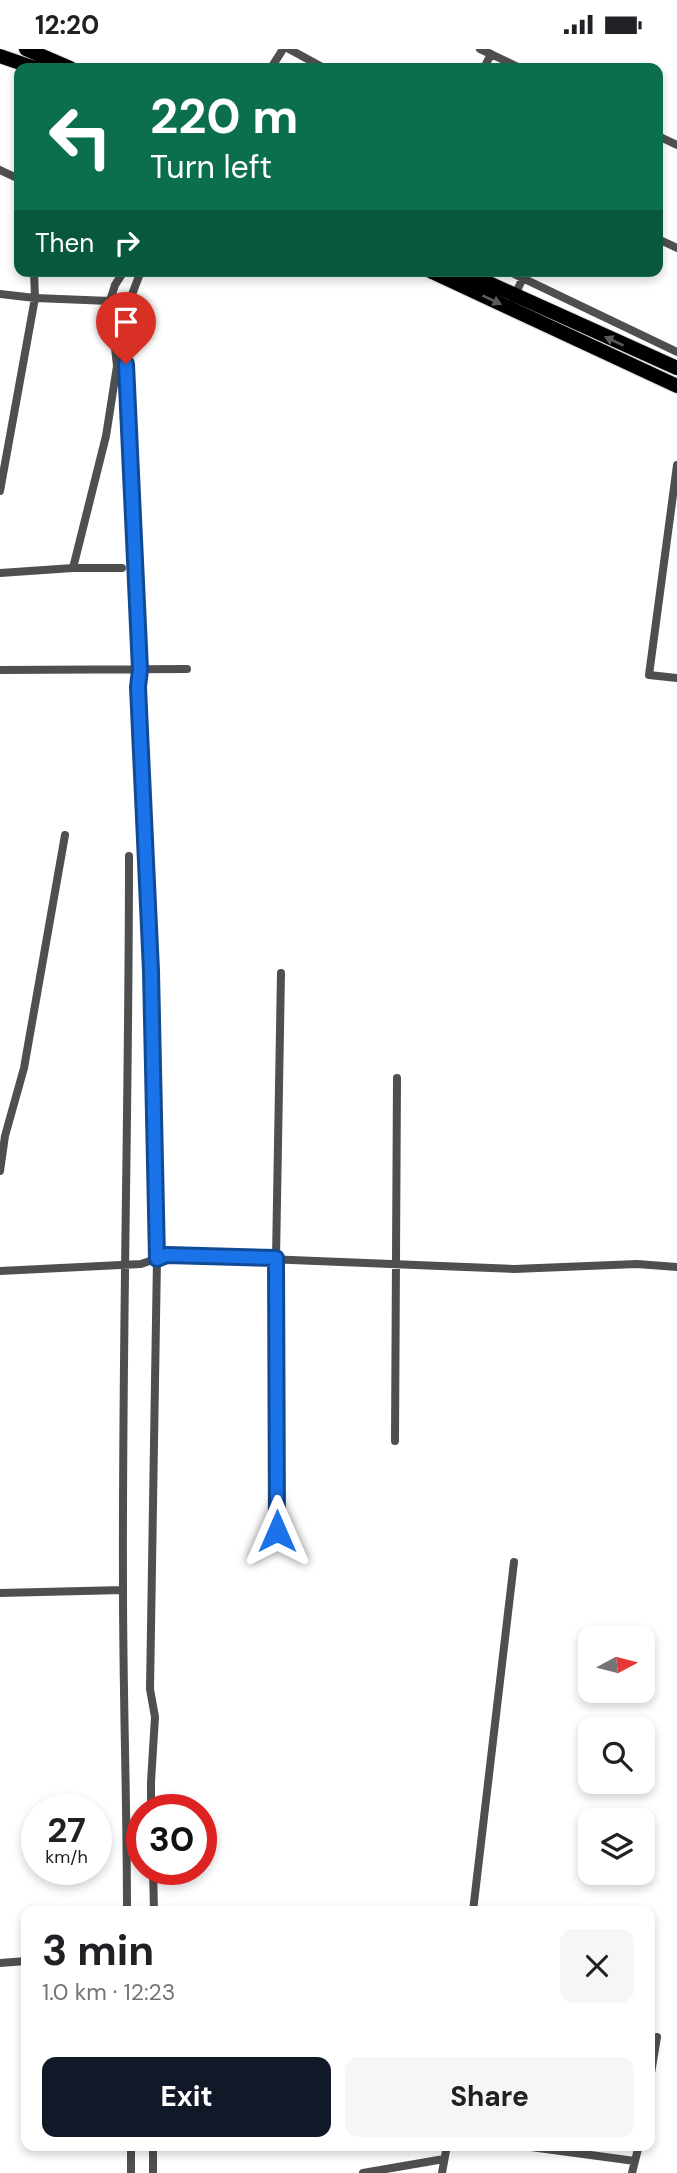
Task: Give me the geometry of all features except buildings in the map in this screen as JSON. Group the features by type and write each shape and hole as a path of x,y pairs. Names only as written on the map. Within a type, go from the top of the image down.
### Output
{"highway":[{"path":"26,49 58,63"},
{"path":"0,55 22,63"},
{"path":"443,277 677,386"},
{"path":"475,277 677,368"}],"street":[{"path":"289,49 315,63"},
{"path":"480,49 510,63"},
{"path":"486,63 491,54"},
{"path":"0,491 36,298 34,277"},
{"path":"73,568 106,436 117,366 110,301 120,277"},
{"path":"139,277 126,310 125,336 153,1037 157,1259 150,1689 155,1717 151,1794"},
{"path":"515,295 523,277"},
{"path":"528,277 677,352"},
{"path":"0,294 110,301"},
{"path":"677,465 649,675 677,678"},
{"path":"0,573 121,568"},
{"path":"0,670 187,669"},
{"path":"0,1171 5,1136 24,1068 65,835"},
{"path":"127,1906 123,1590 129,856"},
{"path":"277,1531 276,1258 281,973"},
{"path":"395,1441 397,1078"},
{"path":"0,1271 141,1264 167,1255 514,1269 637,1264 677,1267"},
{"path":"474,1906 514,1562"},
{"path":"0,1593 123,1590"},
{"path":"153,1885 154,1906"},
{"path":"0,1963 21,1961"},
{"path":"655,2049 657,2037"},
{"path":"131,2151 131,2173"},
{"path":"153,2151 153,2173"},
{"path":"442,2173 446,2151"},
{"path":"561,2151 635,2161"},
{"path":"632,2173 638,2151"},
{"path":"363,2173 444,2159"}],"route":[{"path":"126,364 151,971 157,1259 167,1255 276,1258 277,1531"}]}
